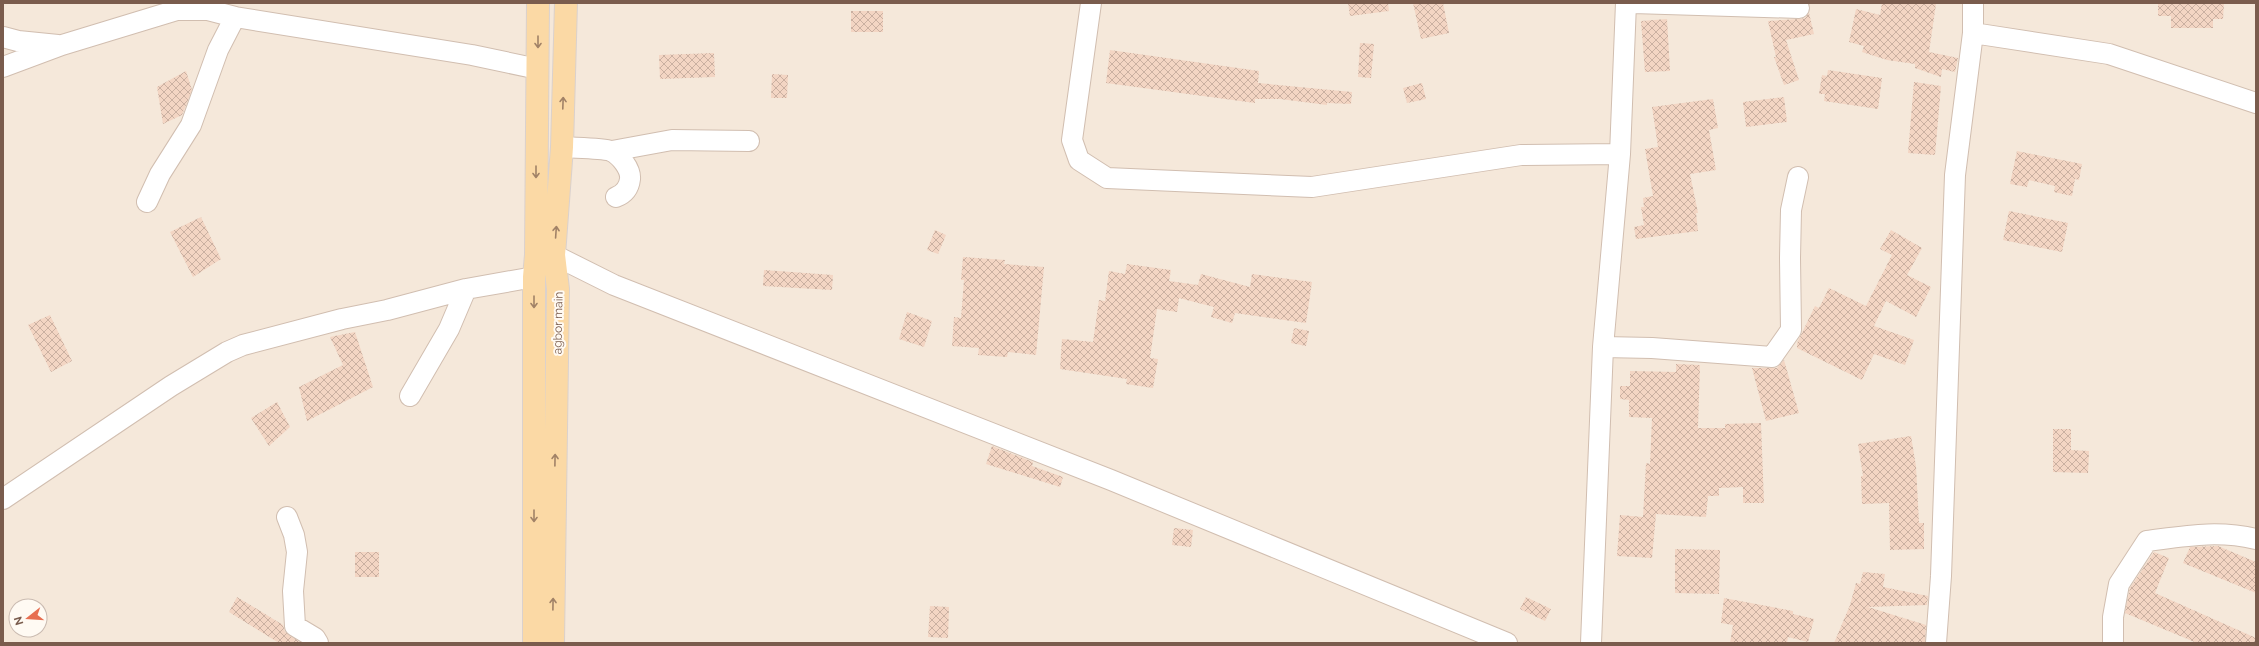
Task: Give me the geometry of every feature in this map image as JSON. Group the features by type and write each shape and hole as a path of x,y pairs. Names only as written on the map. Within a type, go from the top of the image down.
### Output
{"main road":[{"name":"agbor main","path":"538,3 536,254 534,277 553,643"},
{"name":"agbor main","path":"534,643 558,289 554,255 562,147 566,3"}],"street":[{"path":"1091,3 1072,140 1079,160 1107,178 1312,187 1520,155 1620,154"},
{"path":"1591,643 1603,347 1620,154 1626,3"},
{"path":"1633,3 1798,8"},
{"path":"1936,643 1943,544 1955,175 1973,33 1973,3"},
{"path":"3,67 62,45 177,10 208,10 235,17 472,55 538,69"},
{"path":"147,202 160,174 190,125 218,50 235,17"},
{"path":"1973,33 2109,54 2256,103"},
{"path":"3,37 62,45"},
{"path":"562,147 612,152 672,140 749,141"},
{"path":"612,152 623,161 630,176 629,186 623,194 616,198"},
{"path":"1603,347 1652,348 1772,357 1791,330 1791,210 1798,178"},
{"path":"554,255 622,288 1111,480 1507,643"},
{"path":"3,499 171,386 227,352 243,345 466,289 534,277"},
{"path":"410,396 449,329 466,289"},
{"path":"287,517 294,534 297,552 293,596 295,626 315,638 318,643"},
{"path":"2114,643 2113,616 2119,584 2147,542 2211,533 2233,534 2256,539"}],"shaded area":[{"path":"3,3 2256,3 2256,643 3,643"}],"building":[{"path":"1348,3 1388,3 1389,11 1350,16"},
{"path":"1413,3 1443,3 1449,33 1421,39"},
{"path":"1882,3 1936,4 1929,52 1958,58 1955,72 1942,69 1941,77 1915,68 1915,64 1887,60 1862,52 1864,46 1849,42 1856,9 1880,15"},
{"path":"2158,3 2224,3 2223,19 2213,19 2213,28 2171,28 2171,16 2158,16"},
{"path":"851,11 883,11 883,32 851,32"},
{"path":"1809,13 1814,34 1786,40 1799,80 1784,85 1774,57 1776,57 1768,21 1805,18"},
{"path":"1667,19 1670,71 1645,72 1641,21"},
{"path":"1360,43 1374,44 1371,78 1358,77"},
{"path":"1110,50 1259,71 1258,83 1352,92 1351,104 1327,103 1327,105 1280,99 1255,99 1255,103 1106,83"},
{"path":"714,53 715,77 660,79 659,55"},
{"path":"1828,70 1882,78 1878,109 1824,101 1825,94 1819,94 1822,75 1827,76"},
{"path":"186,71 192,90 182,115 163,124 157,87"},
{"path":"772,74 788,75 787,98 771,98"},
{"path":"1914,82 1941,86 1935,155 1908,153"},
{"path":"1422,83 1426,99 1407,103 1403,88"},
{"path":"1784,97 1787,122 1746,127 1743,102"},
{"path":"1713,99 1718,128 1709,130 1716,170 1690,174 1698,213 1696,213 1698,231 1636,239 1634,227 1644,225 1641,207 1644,207 1643,198 1653,196 1645,149 1658,147 1652,107"},
{"path":"2017,151 2082,164 2079,180 2075,179 2072,196 2054,192 2055,186 2029,180 2027,187 2010,184"},
{"path":"2009,211 2068,223 2062,252 2003,240"},
{"path":"201,217 221,259 193,277 170,232"},
{"path":"935,230 946,235 938,254 927,250"},
{"path":"1891,230 1922,248 1907,275 1931,287 1916,317 1886,301 1874,326 1914,340 1905,365 1874,354 1862,380 1797,348 1797,343 1815,306 1819,308 1829,288 1866,306 1892,255 1880,249"},
{"path":"963,257 1005,260 1004,264 1044,267 1036,355 1008,352 1007,357 978,355 979,348 952,346 954,317 961,318 964,280 961,280"},
{"path":"1127,264 1171,270 1169,281 1198,285 1201,274 1250,287 1252,274 1312,282 1306,323 1235,313 1232,323 1211,317 1214,307 1179,298 1177,312 1157,309 1150,358 1158,359 1153,388 1126,384 1127,379 1060,369 1062,339 1093,342 1099,300 1105,301 1109,271 1125,274"},
{"path":"764,270 833,275 832,290 763,286"},
{"path":"907,312 932,321 924,347 899,339"},
{"path":"50,315 72,361 51,372 28,325"},
{"path":"1294,328 1309,331 1306,346 1291,343"},
{"path":"355,332 373,387 307,421 299,387 343,365 330,337"},
{"path":"1784,360 1799,413 1766,421 1752,368 1777,368"},
{"path":"1676,364 1700,365 1698,428 1725,428 1725,424 1761,423 1764,503 1743,503 1743,487 1719,488 1719,496 1708,496 1706,517 1656,514 1652,558 1617,556 1620,515 1643,517 1646,463 1650,464 1652,418 1629,417 1629,400 1620,399 1620,386 1630,386 1630,371 1676,372"},
{"path":"277,402 290,427 269,446 251,418"},
{"path":"2053,429 2071,429 2071,450 2089,451 2088,473 2053,472"},
{"path":"1911,436 1916,466 1919,523 1924,523 1924,549 1890,550 1889,503 1862,504 1861,476 1863,476 1858,444"},
{"path":"992,446 1033,462 1032,466 1063,477 1060,487 986,464"},
{"path":"1174,528 1193,530 1191,547 1172,545"},
{"path":"2218,546 2256,562 2256,593 2183,563 2190,547"},
{"path":"1675,549 1720,550 1719,594 1675,593"},
{"path":"355,552 379,552 379,577 355,577"},
{"path":"2154,552 2169,558 2155,593 2256,638 2256,643 2197,643 2125,613 2130,588"},
{"path":"1863,572 1885,574 1883,587 1928,596 1927,605 1868,607 1926,625 1925,643 1834,643 1850,605 1856,583 1860,584"},
{"path":"237,597 283,625 285,632 301,643 279,643 229,612"},
{"path":"1526,597 1551,609 1545,621 1520,609"},
{"path":"1724,598 1793,611 1793,614 1814,619 1808,642 1788,637 1787,643 1730,643 1733,625 1721,623"},
{"path":"930,606 949,607 948,638 928,637"}]}
